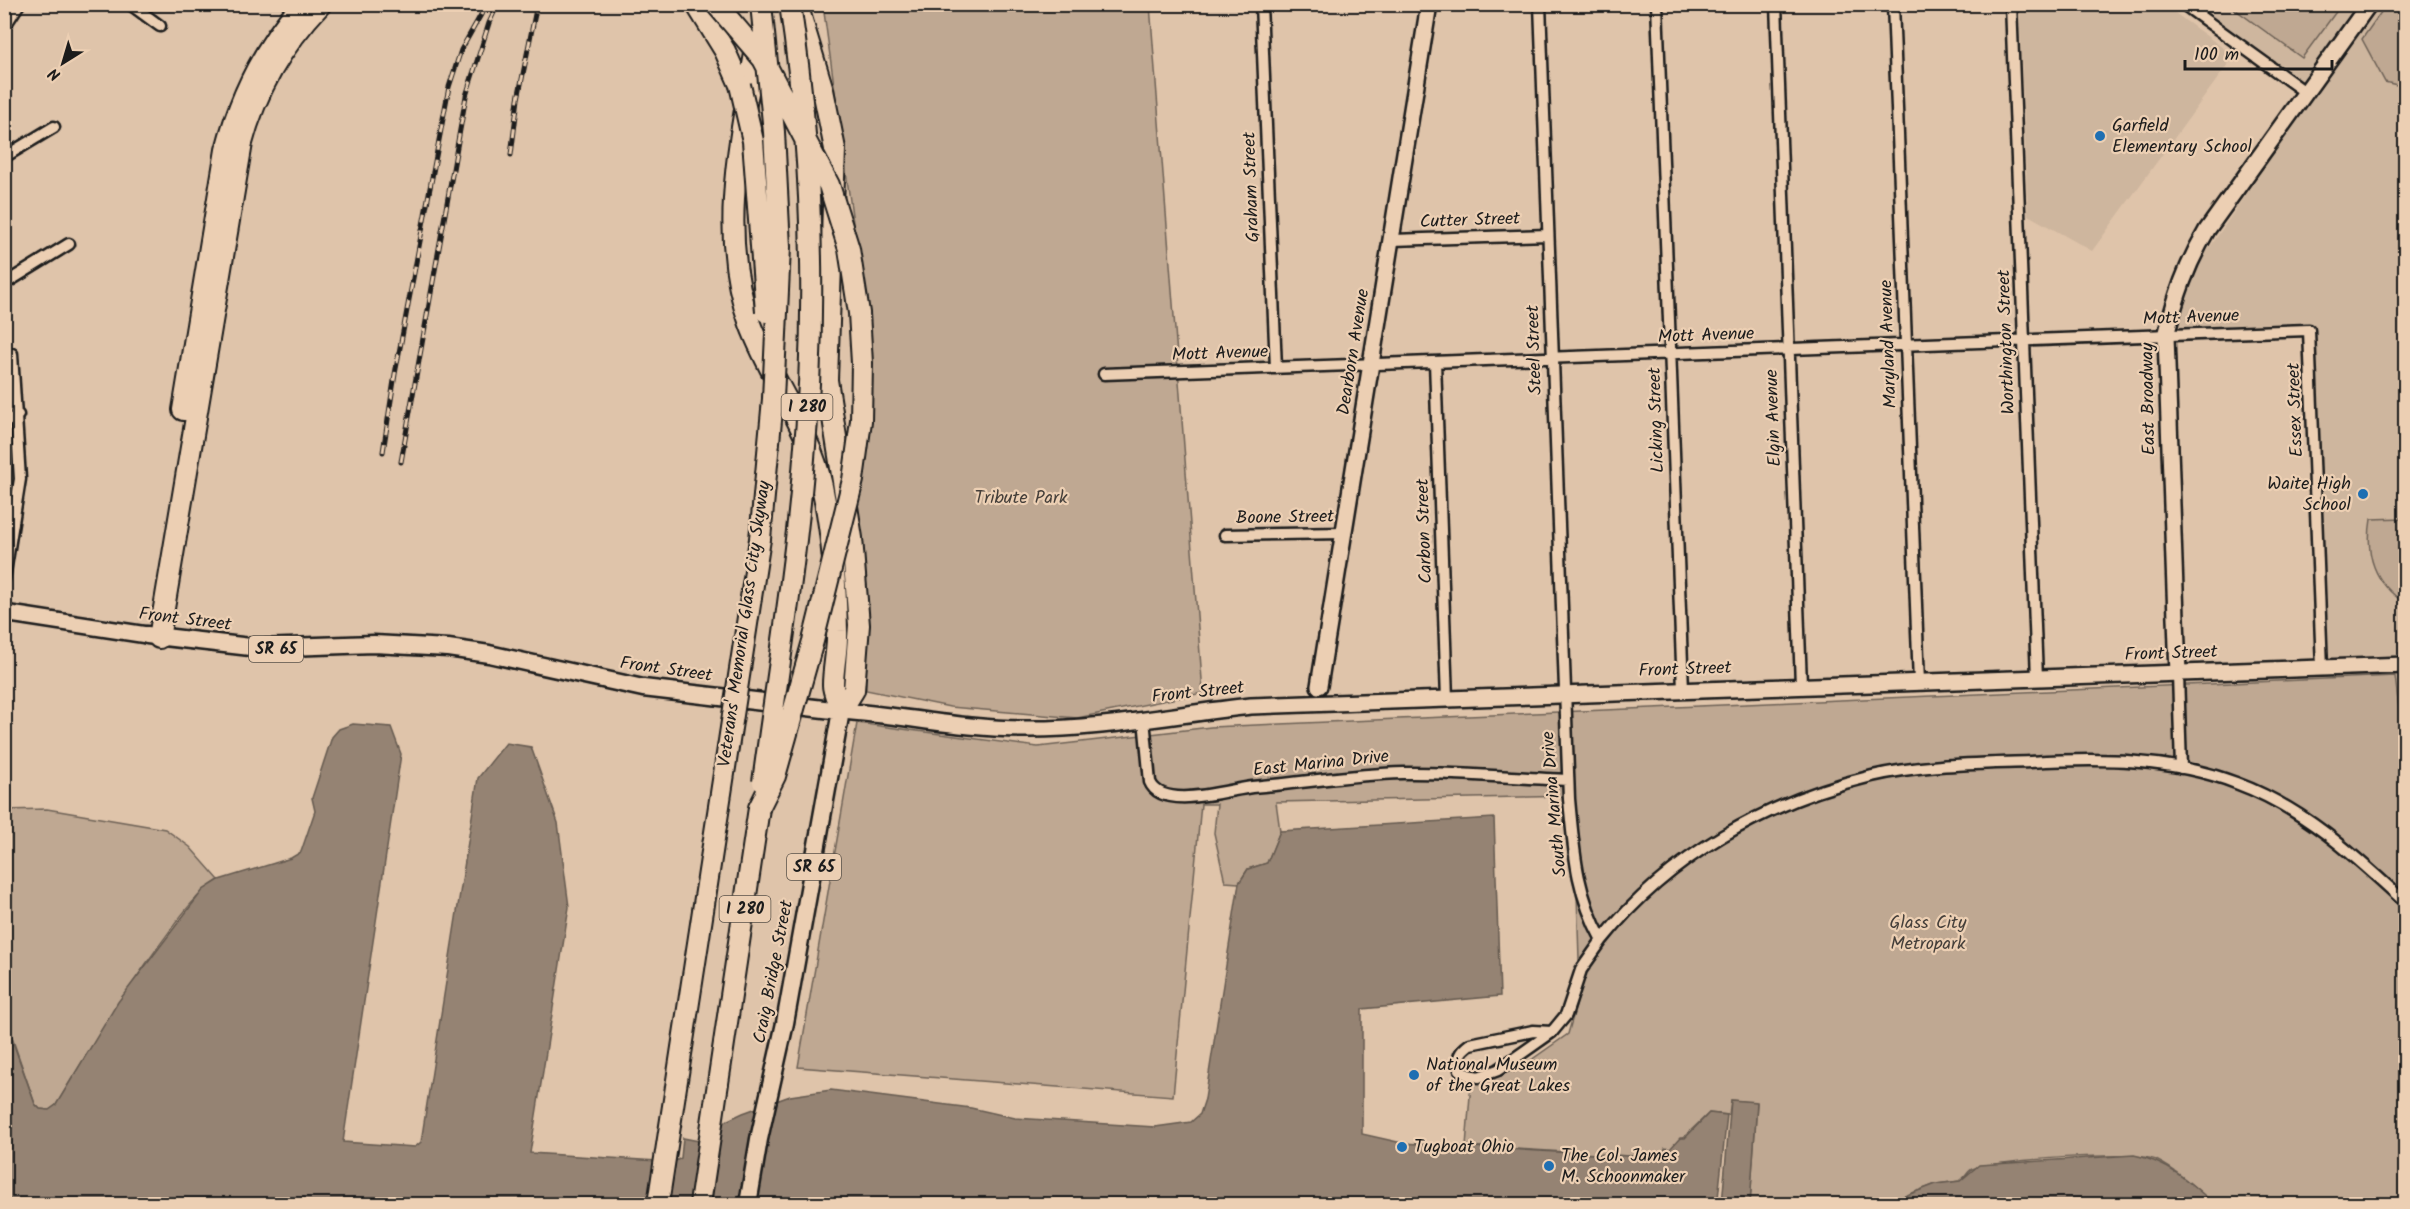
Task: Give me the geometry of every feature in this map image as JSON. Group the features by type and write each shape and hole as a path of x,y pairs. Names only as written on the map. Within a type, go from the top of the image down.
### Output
{"highway":[{"path":"153,636 226,150 233,122 256,69 272,42 302,4"},
{"path":"153,636 242,143 258,96 276,62 298,30 321,4"},
{"path":"696,4 725,51 740,85 753,141 773,399"},
{"path":"716,4 763,59 829,185 849,249 859,313 862,363 861,422 853,480 807,664 775,776 759,808"},
{"path":"762,4 736,180 733,223 735,264 750,324 811,453 822,485 836,601 837,643 833,686 841,711"},
{"name":"Veterans' Memorial Glass City Skyway","path":"658,1204 760,539 773,399 780,247 774,132 762,4"},
{"name":"Veterans' Memorial Glass City Skyway","path":"700,1204 759,808 804,470 810,270 807,173 800,69 790,4"},
{"path":"797,4 823,90 834,149 827,380 852,538 859,625 854,690 841,711"}],"main road":[{"name":"Dearborn Avenue","path":"1319,686 1346,533 1429,4"},
{"name":"East Broadway","path":"2178,674 2166,336 2179,286 2188,263 2207,230 2369,4"},
{"name":"Front Street","path":"4,613 153,636 259,648 374,644 448,648 489,654 643,688 986,728 1024,729 1087,727 1251,706 2406,665"},
{"name":"Craig Bridge Street","path":"748,1204 759,1139 785,1023 841,711"}],"street":[{"path":"4,27 20,4"},
{"path":"130,4 160,26"},
{"name":"Graham Street","path":"1261,4 1276,368"},
{"name":"Steel Street","path":"1540,4 1564,694"},
{"name":"Licking Street","path":"1657,4 1683,690"},
{"name":"Elgin Avenue","path":"1776,4 1801,685"},
{"name":"Maryland Avenue","path":"1893,4 1919,683"},
{"name":"Worthington Street","path":"2011,4 2037,678"},
{"path":"2183,4 2305,92"},
{"path":"4,157 54,127"},
{"name":"Cutter Street","path":"1392,240 1548,235"},
{"path":"4,284 69,244"},
{"name":"Mott Avenue","path":"1104,374 2309,330"},
{"name":"Essex Street","path":"2309,330 2322,668"},
{"path":"4,579 20,478 18,415 12,354"},
{"name":"Carbon Street","path":"1436,362 1447,699"},
{"path":"4,423 18,415"},
{"name":"Boone Street","path":"1225,535 1346,533"},
{"path":"2178,674 2181,768"},
{"name":"Dearborn Avenue","path":"1316,705 1319,686"},
{"name":"South Marina Drive","path":"1564,694 1576,876 1587,914 1602,940"},
{"name":"East Marina Drive","path":"1144,719 1150,782 1154,791 1162,796 1186,798 1222,791 1401,773 1568,780"},
{"path":"1552,1032 1533,1031 1470,1044 1462,1050 1458,1060 1460,1070 1468,1075 1479,1077 1498,1070 1552,1032 1566,1016 1581,970 1602,940 1674,868 1718,837 1781,804 1874,775 1950,765 2076,759 2162,764 2181,768 2238,783 2299,814 2327,832 2406,903"}],"shaded area":[{"name":"Garfield Elementary School","path":"2019,5 2164,5 2234,56 2092,251 2028,215"},
{"name":"Waite High School","path":"2192,5 2405,5 2405,768 2395,676 2325,679 2328,660 2313,326 2174,329 2189,278 2316,91"},
{"path":"353,724 391,727 401,754 343,1142 415,1147 421,1142 478,778 506,743 531,747 558,823 569,907 530,1153 674,1162 681,1158 683,1138 704,1142 713,1127 743,1113 790,1096 831,1090 971,1108 1015,1118 1155,1127 1191,1122 1200,1114 1205,1099 1239,883 1248,869 1267,863 1280,831 1494,818 1500,996 1362,1009 1362,1134 1402,1143 1662,1158 1665,1148 1670,1149 1680,1138 1685,1138 1709,1113 1727,1115 1718,1198 1715,1204 5,1204 4,1017 35,1104 40,1109 49,1110 56,1105 118,1002 203,890 219,880 291,858 301,852 315,811 312,798 332,737 339,729"},
{"path":"1731,1100 1757,1102 1750,1204 1722,1204"},
{"path":"2134,1155 2167,1167 2187,1180 2214,1204 1884,1204 1936,1184 1960,1181 1979,1165"}],"green space":[{"name":"Tribute Park","path":"823,5 1150,5 1203,693 1077,718 950,707 866,690 862,558 854,500 871,353"},
{"path":"2229,5 2341,5 2302,58"},
{"path":"2386,5 2405,5 2405,87 2385,82 2362,39"},
{"path":"2406,518 2405,603 2394,595 2379,577 2371,556 2369,532 2371,519"},
{"name":"Glass City Metropark","path":"2395,676 2406,768 2405,1204 2214,1204 2194,1186 2156,1160 2143,1157 2095,1156 2008,1162 1972,1169 1960,1181 1936,1184 1884,1204 1750,1204 1757,1103 1731,1100 1729,1115 1709,1113 1662,1158 1466,1146 1471,1083 1488,1081 1504,1070 1514,1072 1568,1034 1580,992 1574,796 1276,802 1280,831 1267,863 1248,869 1239,883 1225,882 1214,833 1217,804 1201,804 1173,1096 798,1067 857,723 1038,747 1211,727"},
{"path":"47,809 165,829 190,847 219,880 209,886 193,902 144,966 56,1105 49,1110 40,1109 35,1104 5,1017 4,810"}],"railway":[{"path":"383,452 395,374 449,87 461,50 487,4"},
{"path":"401,462 466,96 489,23 498,4"},
{"path":"511,155 518,99 537,4"}],"place":[{"name":"Garfield Elementary School","path":"2100,136"},
{"name":"Waite High School","path":"2363,494"},
{"name":"National Museum of the Great Lakes","path":"1414,1075"},
{"name":"Tugboat Ohio","path":"1402,1147"},
{"name":"The Col. James M. Schoonmaker","path":"1549,1166"}]}
